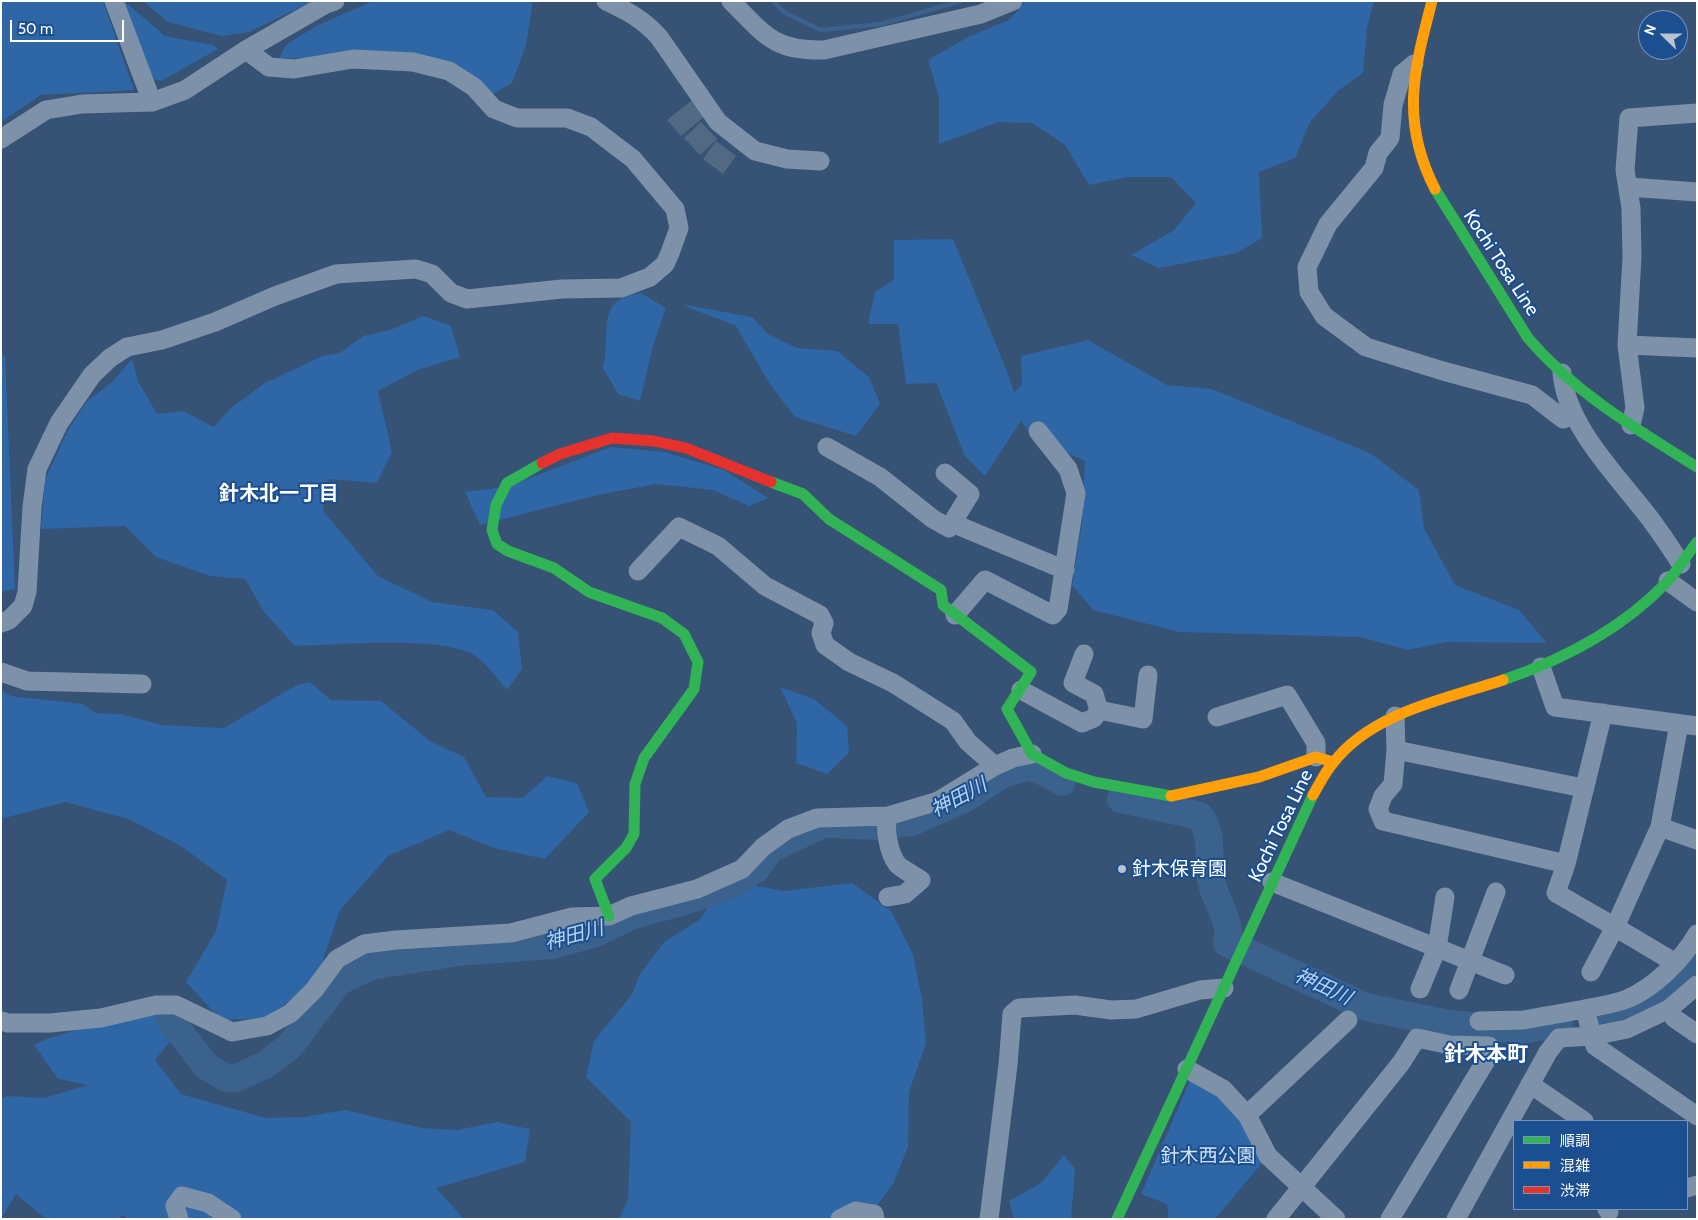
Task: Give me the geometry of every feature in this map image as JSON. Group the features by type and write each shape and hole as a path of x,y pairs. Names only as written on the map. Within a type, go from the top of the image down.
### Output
{"street":[{"path":"114,1 152,102"},
{"path":"1,139 46,110 82,104 152,102 185,90 246,50 326,4 335,1"},
{"path":"606,1 633,13 648,25 659,37 718,122 755,151 787,159 820,161"},
{"path":"730,1 774,42 798,50 824,50 981,14 1013,1"},
{"name":"Kochi Tosa Line","path":"1432,1 1418,62 1412,100 1414,133 1419,155 1434,191 1528,338 1543,358 1588,397 1697,467"},
{"path":"1,623 9,620 23,606 27,592 32,507 37,468 58,423 92,375 110,358 127,346 162,340 215,322 275,296 336,274 416,269 432,274 451,293 467,299 562,289 621,288 650,277 665,264 670,253 678,228 675,209 633,159 592,127 567,118 517,118 494,109 474,87 449,71 413,62 353,58 294,69 268,67 246,50"},
{"path":"1418,62 1402,74 1393,105 1390,138 1378,154 1374,168 1328,224 1307,267 1309,292 1324,316 1366,347 1443,371 1532,395 1563,420 1574,415"},
{"path":"1631,425 1635,408 1627,345 1632,257 1629,187 1624,170 1629,118 1697,114"},
{"path":"1629,187 1697,192"},
{"path":"1627,345 1697,348"},
{"path":"1562,373 1563,388 1574,415 1608,469 1637,501 1680,564"},
{"path":"955,615 985,580 1054,614 1058,609 1076,493 1068,469 1038,431"},
{"path":"609,916 595,879 626,848 634,834 635,784 644,758 694,689 698,662 684,634 662,618 589,592 554,568 508,551 497,544 492,530 496,505 507,483 525,471 560,454 612,438 654,441 686,448 803,494 829,519 941,590 943,605 1031,672 1007,709 1032,754 1066,773 1094,782 1152,794 1176,796 1324,760 1316,742 1287,695 1217,717"},
{"path":"827,447 880,477 933,519 949,528 970,494 946,473"},
{"path":"952,523 1065,570"},
{"path":"638,571 679,527 718,546 765,586 820,616 824,623 821,633 826,645 849,662 893,683 952,720 968,742 995,766"},
{"name":"Kochi Tosa Line","path":"1117,1219 1272,882 1324,760 1364,732 1395,716 1541,667 1626,620 1668,581 1697,542"},
{"path":"1668,581 1697,602"},
{"path":"1021,690 1082,723 1094,718 1099,710 1094,694 1073,684 1084,654"},
{"path":"1541,667 1556,707 1688,725 1660,828 1591,972"},
{"path":"1,672 27,681 142,684"},
{"path":"1099,710 1143,719 1148,675"},
{"path":"1603,713 1583,788 1566,864 1556,893 1667,958 1673,966"},
{"path":"1395,716 1396,750 1392,784 1383,796 1378,809 1383,821 1566,864"},
{"path":"1396,750 1583,788"},
{"path":"1,1021 8,1023 50,1023 101,1018 156,1004 176,1005 232,1032 267,1026 290,1013 314,990 337,959 364,944 396,940 510,933 572,917 609,916 631,906 697,889 742,869 763,847 788,829 817,818 888,816 938,801 995,766 1013,758 1032,754"},
{"path":"888,816 886,822 890,849 898,864 921,880 905,894 888,897"},
{"path":"1660,828 1697,840"},
{"path":"1272,882 1505,975"},
{"path":"1460,990 1496,892"},
{"path":"1420,989 1437,948 1445,897"},
{"path":"1516,1120 1530,1084 1559,1038 1627,999 1673,966 1697,934"},
{"path":"1479,1021 1588,1022 1627,1029 1669,1009 1697,985"},
{"path":"989,1219 1008,1065 1012,1014 1019,1008 1075,1005 1111,1010 1136,1009 1200,990 1224,988"},
{"path":"1669,1009 1674,1018 1697,1034"},
{"path":"1247,1115 1348,1020"},
{"path":"1588,1022 1595,1046 1697,1116"},
{"path":"1276,1219 1401,1063 1417,1038 1450,1045 1489,1046 1488,1057 1390,1219"},
{"path":"1187,1068 1223,1089 1247,1115 1268,1156 1336,1219"},
{"path":"1530,1084 1583,1120"},
{"path":"1456,1219 1508,1142 1513,1129"},
{"path":"179,1219 175,1206 182,1196 208,1203 232,1219"},
{"path":"840,1219 856,1211 874,1214 875,1219"}],"green space":[{"path":"1,1 103,1 134,90 41,95 1,122"},
{"path":"124,1 165,36 213,45 218,49 161,81 148,78"},
{"path":"143,1 313,1 249,32 222,36 168,22"},
{"path":"373,1 533,1 526,45 512,83 491,95 410,53 344,51 303,58 279,58 286,45 316,26"},
{"path":"1026,1 1374,1 1367,28 1363,73 1339,90 1310,122 1295,158 1259,172 1262,238 1237,253 1159,268 1131,255 1174,230 1196,203 1171,177 1128,177 1089,185 1065,145 1032,123 998,122 939,144 939,97 928,60 968,37 1009,20"},
{"path":"953,239 1014,392 1022,385 1021,356 1088,340 1167,385 1212,389 1370,453 1419,490 1424,528 1455,585 1519,610 1547,643 1446,642 1408,650 1360,637 1179,632 1093,610 1072,585 1082,522 1085,461 1033,437 1021,421 985,476 965,456 936,383 906,384 898,324 868,324 875,292 894,280 894,240"},
{"path":"641,293 666,308 653,346 640,401 618,394 603,368 607,320 610,310 616,302"},
{"path":"680,304 752,317 768,334 797,348 837,351 869,377 880,404 856,436 795,417 769,383 736,326"},
{"path":"424,316 451,326 460,357 418,370 378,391 392,452 377,483 329,479 323,511 378,576 432,602 493,610 518,632 522,669 507,690 477,657 456,648 412,643 295,646 264,612 245,579 210,576 156,557 125,526 41,529 45,480 67,432 87,401 112,382 132,359 138,381 157,414 183,411 214,427 231,408 265,383 322,356 340,353 363,336 390,330"},
{"path":"5,355 15,589 1,592 1,356"},
{"path":"611,447 664,452 724,470 768,498 749,506 713,490 656,484 598,495 480,525 465,492 506,487"},
{"path":"310,682 331,700 381,701 430,741 464,757 486,797 523,798 547,776 577,783 589,812 545,859 494,848 449,830 388,856 340,910 316,981 267,1018 221,1020 186,982 216,931 227,880 181,846 128,819 65,802 1,819 1,690 11,696 82,704 96,713 121,714 162,725 224,728 295,686"},
{"path":"780,687 814,699 847,726 849,753 827,774 796,763 797,723"},
{"path":"740,883 784,891 852,883 891,911 913,954 922,999 926,1043 909,1092 908,1147 893,1184 875,1208 852,1219 619,1219 628,1199 631,1122 586,1077 594,1041 632,994 640,974 664,942 699,920 710,905"},
{"path":"151,1009 178,1031 155,1060 181,1094 266,1118 304,1117 345,1110 422,1128 457,1130 497,1122 530,1129 525,1162 436,1188 464,1219 128,1219 123,1215 118,1219 46,1219 16,1194 1,1219 1,1099 7,1096 44,1098 88,1085 58,1079 34,1045 49,1038"},
{"name":"針木西公園","path":"1191,1078 1221,1093 1243,1123 1262,1163 1215,1219 1169,1219 1167,1204 1141,1194"},
{"path":"1064,1155 1075,1169 1071,1219 1014,1219 1009,1201 1041,1183"}],"building":[{"path":"692,100 705,116 681,136 667,120"},
{"path":"701,122 717,139 700,155 684,138"},
{"path":"716,141 736,156 723,174 703,159"}],"waterway":[{"path":"773,1 785,13 821,30 881,24 961,1"},
{"name":"神田川","path":"169,1018 206,1066 226,1078 236,1078 265,1065 290,1046 338,982 371,966 459,952 553,945 596,933 633,915 685,901 732,884 756,869 770,849 823,824 881,826 912,822 964,799 1001,775 1028,766 1047,773 1062,782"},
{"name":"神田川","path":"1121,799 1200,816 1208,833 1210,875 1214,891 1226,920 1227,943 1366,1007 1449,1024 1522,1030 1559,1023"},
{"name":"神田川","path":"1601,1015 1641,1003 1678,980 1697,952"}],"traffic: fast":[{"path":"1435,189 1528,338 1546,358 1607,409 1697,467"},
{"path":"542,463 507,483 496,505 492,530 497,544 508,551 554,568 589,592 662,618 684,634 698,662 694,689 644,758 635,784 634,834 626,848 595,879 609,916"},
{"path":"771,482 803,494 829,519 941,590 943,605 1031,672 1007,709 1032,754 1066,773 1094,782 1171,796"},
{"path":"1503,680 1570,652 1612,628 1650,599 1667,582 1697,542"},
{"path":"1117,1219 1313,795"}],"traffic: slow":[{"path":"1432,1 1416,73 1414,118 1417,141 1424,164 1435,189"},
{"path":"1313,795 1333,763 1349,746 1368,731 1389,719 1434,701 1503,680"},
{"path":"1171,796 1259,777 1316,757 1333,762"}],"traffic: jam":[{"path":"542,463 560,454 612,438 654,441 686,448 771,482"}],"place":[{"name":"針木保育園","path":"1122,869"}],"district":[{"name":"針木北一丁目","path":"279,494"},
{"name":"針木本町","path":"1486,1055"}]}
